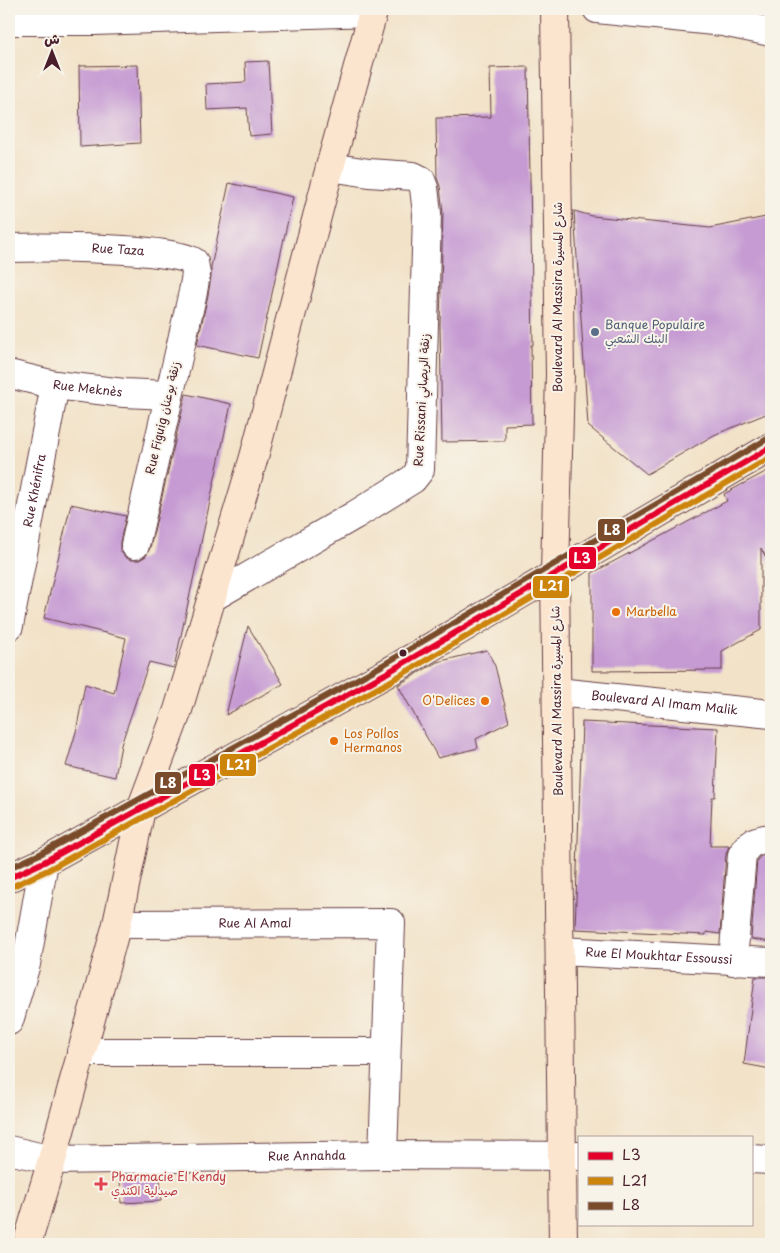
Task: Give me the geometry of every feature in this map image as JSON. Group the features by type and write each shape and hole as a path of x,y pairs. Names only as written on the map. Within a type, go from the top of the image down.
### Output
{"main road":[{"name":"Boulevard Al Massira شارع المسيرة","path":"556,9 560,374 555,573 560,951 570,1156 563,1244"},
{"path":"27,1244 52,1160 116,924 141,809 178,710 213,597 276,378 330,166 373,10"},
{"path":"9,878 44,862 385,674 771,447"}],"street":[{"path":"597,9 698,14 723,22 771,32"},
{"path":"9,21 104,21 373,10"},
{"name":"Rue Rissani زنقة الريصاني","path":"213,597 355,515 413,479 420,470 427,213 424,188 421,180 413,176 368,173 330,166"},
{"name":"Rue Taza","path":"9,248 127,250 182,256 193,260 195,265 196,274 193,292"},
{"name":"Rue Figuig زنقة بوعنان","path":"135,545 193,292"},
{"name":"Rue Meknès","path":"9,374 55,385 124,393 168,395"},
{"name":"Rue Khénifra","path":"9,626 55,385"},
{"name":"Boulevard Al Imam Malik","path":"557,692 771,714"},
{"name":"Rue El Moukhtar Essoussi","path":"560,951 733,961 742,855 746,846 753,841 771,838"},
{"path":"9,1021 26,964 44,862"},
{"name":"Rue Al Amal","path":"116,924 391,923 386,1052"},
{"path":"733,961 771,962"},
{"path":"81,1052 386,1052 383,1155"},
{"name":"Rue Annahda","path":"9,1150 52,1160 383,1155 570,1156"},
{"path":"752,1159 771,1160"}],"building":[{"path":"268,61 272,134 249,136 247,108 207,110 206,84 246,82 245,62"},
{"path":"138,65 140,143 80,147 79,66"},
{"path":"528,67 533,345 531,345 532,424 505,425 505,441 442,442 440,324 443,213 440,186 437,178 436,118 491,117 490,68"},
{"path":"229,183 293,197 258,358 197,345"},
{"path":"574,211 592,216 710,228 771,216 771,412 714,435 647,474 588,426"},
{"path":"186,394 231,404 174,668 149,662 121,745 115,777 66,766 76,732 85,684 114,693 126,638 44,618 71,504 126,516 120,550 125,557 131,560 139,560 146,556 150,548"},
{"path":"771,469 771,567 761,548 761,630 722,651 722,670 592,671 592,573 727,501 724,494"},
{"path":"248,626 283,684 226,715"},
{"path":"487,650 495,666 509,722 476,739 478,748 438,758 398,685 437,662"},
{"path":"582,722 718,728 715,797 712,797 710,846 729,846 726,854 720,934 706,932 706,935 575,929"},
{"path":"771,854 771,942 751,939 757,860 761,856"},
{"path":"755,977 771,977 771,1069 744,1064"},
{"path":"160,1174 161,1201 121,1203 120,1175"}],"transit line":[{"name":"L8","path":"9,868 40,854 381,666 767,439"},
{"name":"L3","path":"9,878 44,862 385,674 771,447"},
{"name":"L21","path":"13,886 48,870 389,682 771,457"}],"place":[{"name":"Banque Populaire البنك الشعبي","path":"595,332"},
{"name":"Marbella","path":"616,612"},
{"name":"O'Delices","path":"485,701"},
{"name":"Los Pollos Hermanos","path":"334,741"},
{"name":"Pharmacie El Kendy صيدلية الكندي","path":"101,1184"}]}
